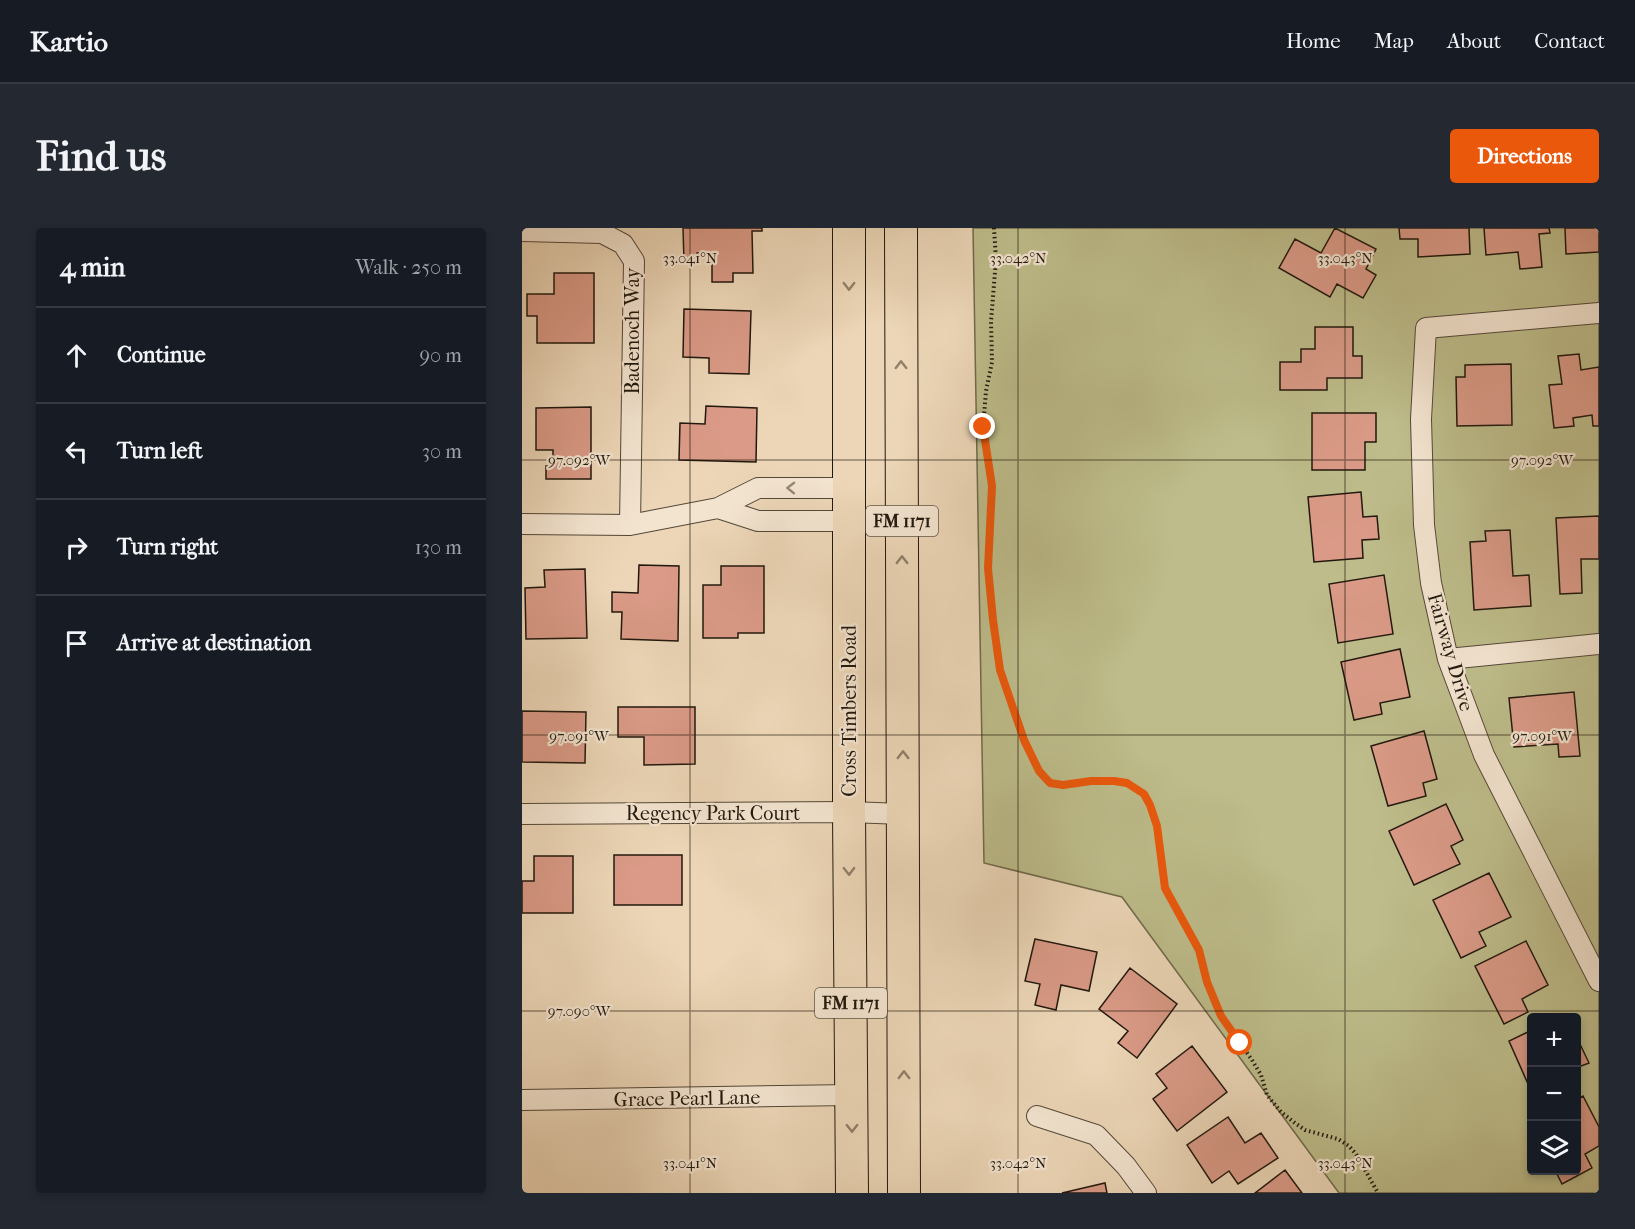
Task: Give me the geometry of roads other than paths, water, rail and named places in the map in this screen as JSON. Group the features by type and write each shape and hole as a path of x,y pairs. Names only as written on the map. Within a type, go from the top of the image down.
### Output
{"main road":[{"name":"Cross Timbers Road","path":"849,228 849,812 852,1193"},
{"name":"FM 1171","path":"901,228 904,1193"}],"street":[{"name":"Badenoch Way","path":"522,231 602,233 623,244 634,261 630,525"},
{"name":"Fairway Drive","path":"1599,313 1426,328 1421,419 1424,525 1431,583 1448,659 1484,755 1599,981"},
{"path":"522,524 630,525 718,508 758,488 849,488"},
{"path":"718,508 758,521 849,521"},
{"path":"1448,659 1599,644"},
{"name":"Regency Park Court","path":"522,814 849,812 903,814"},
{"name":"Grace Pearl Lane","path":"522,1100 851,1095"},
{"path":"1037,1116 1096,1135 1126,1166 1146,1193"}]}
